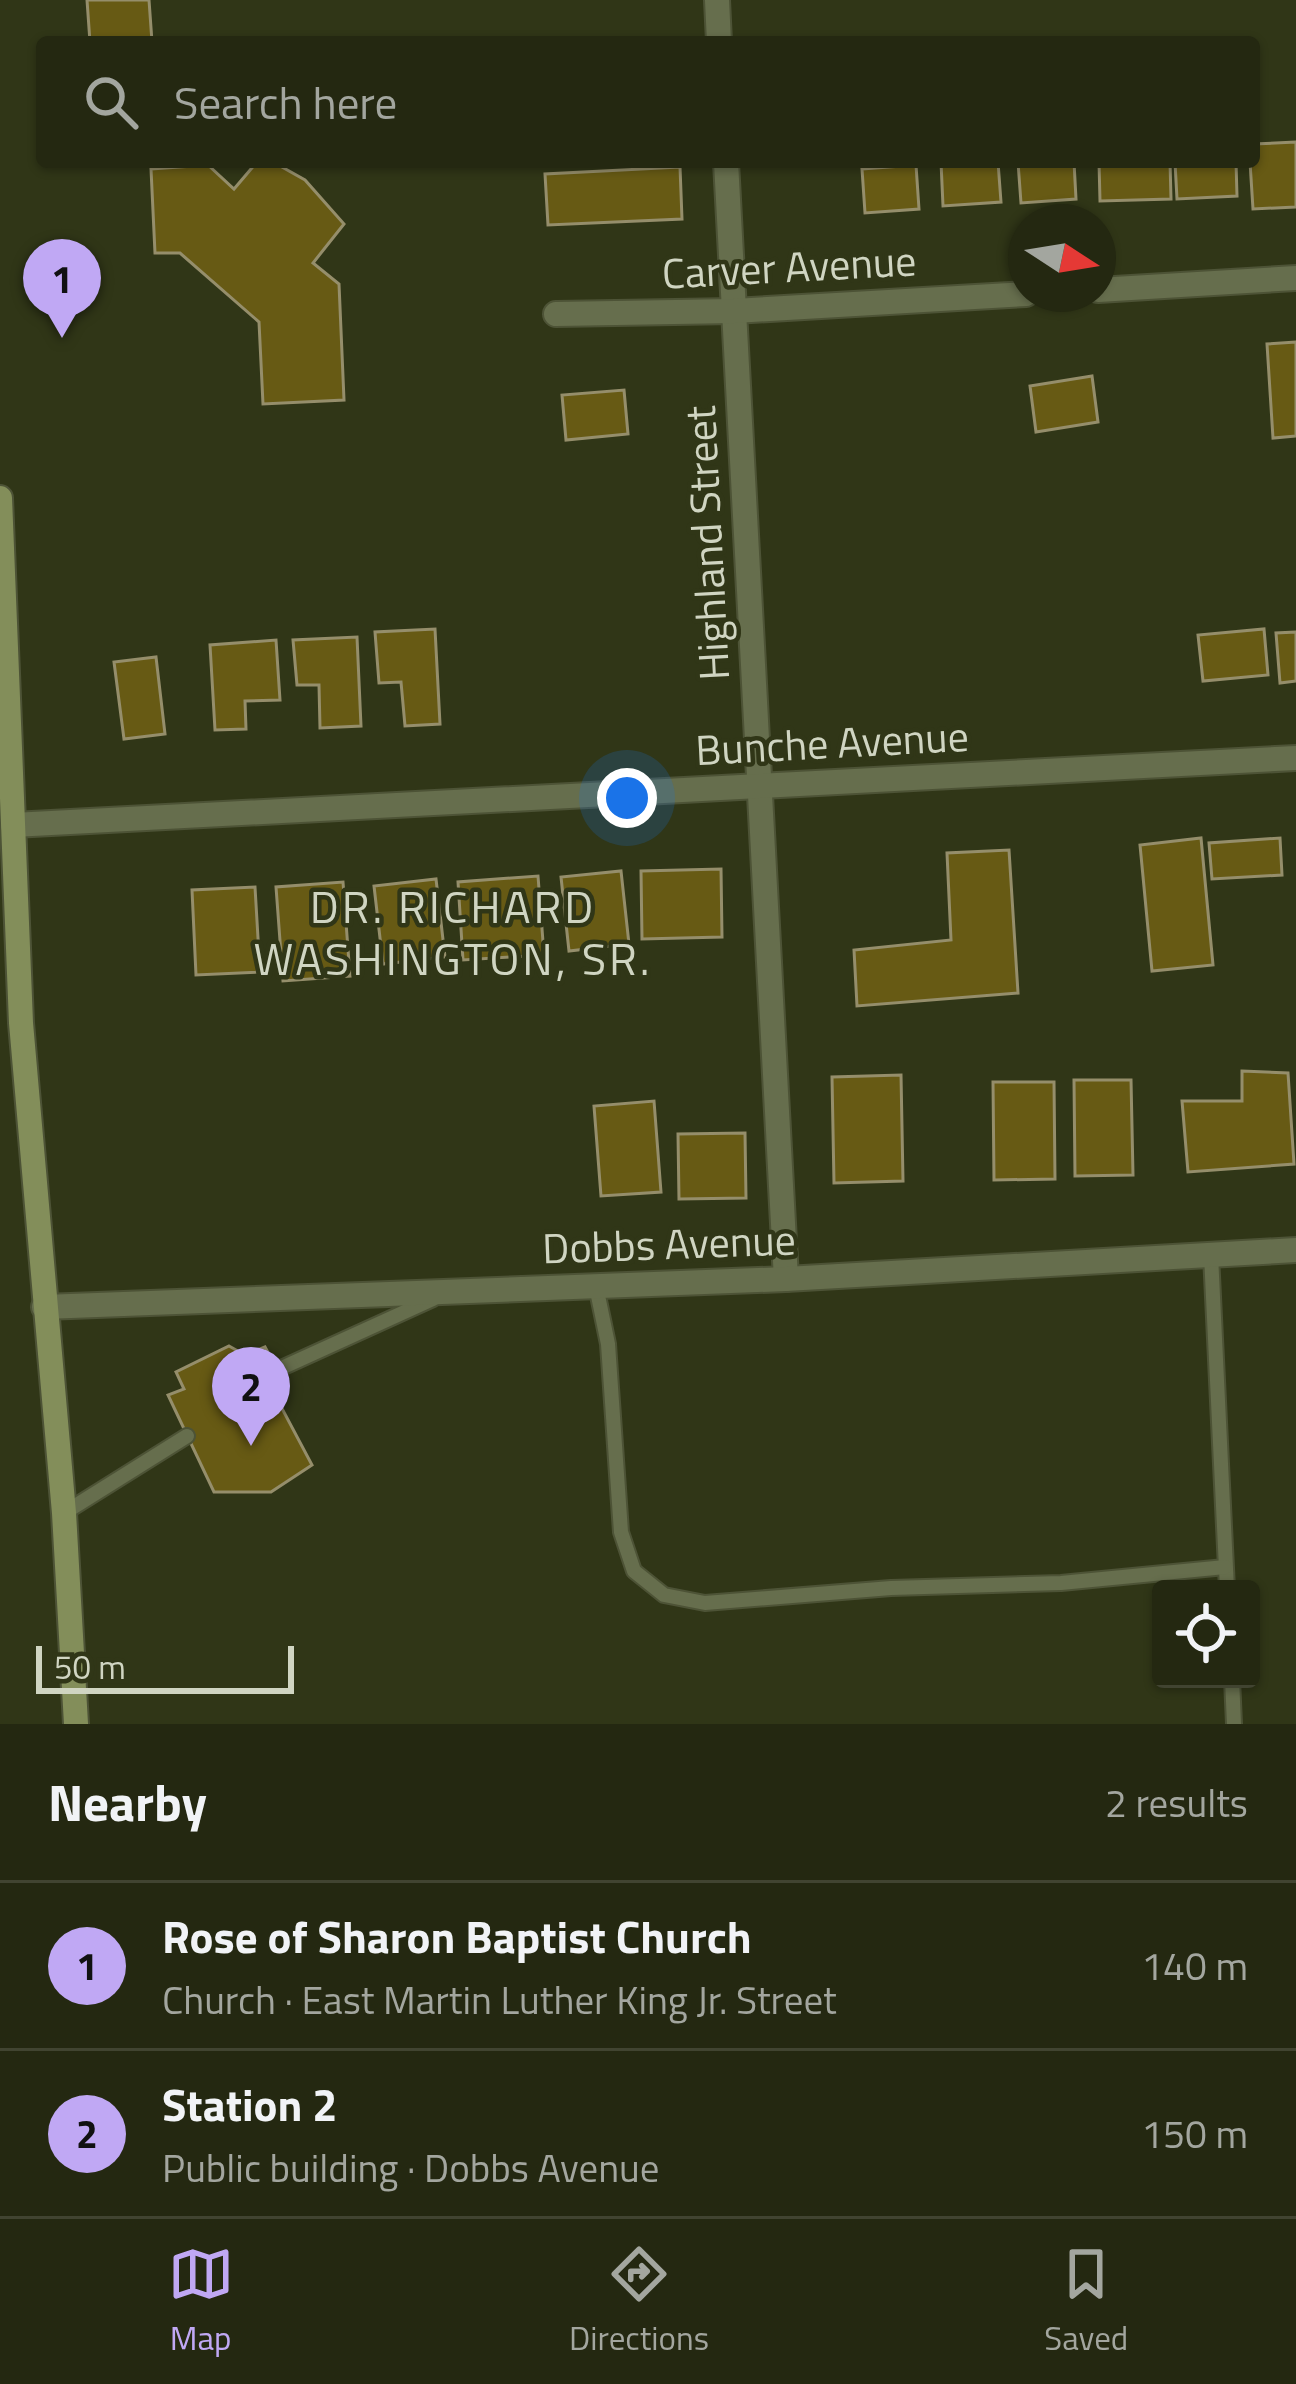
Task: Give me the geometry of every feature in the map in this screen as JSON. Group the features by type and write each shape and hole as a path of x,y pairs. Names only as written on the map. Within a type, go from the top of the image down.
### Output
{"main road":[{"path":"0,498 21,1023 64,1514 76,1724"}],"street":[{"path":"717,0 719,36"},
{"name":"Highland Street","path":"726,168 786,1279"},
{"path":"1116,289 1296,278"},
{"name":"Carver Avenue","path":"556,314 734,311 1008,295"},
{"name":"Bunche Avenue","path":"13,825 1296,758"},
{"name":"Dobbs Avenue","path":"44,1306 786,1279 1296,1250"}],"lane":[{"path":"1210,1255 1226,1580"},
{"path":"596,1286 608,1344 620,1532 634,1571 664,1595 705,1603 891,1588 1061,1583 1225,1567"},
{"path":"277,1370 449,1292"},
{"path":"64,1514 187,1436"},
{"path":"1232,1688 1234,1724"}],"building":[{"path":"87,0 149,0 152,36 90,36"},
{"path":"1296,142 1296,207 1253,209 1250,168 1260,168 1260,144"},
{"path":"211,168 234,189 252,168 284,168 305,180 344,224 313,263 339,284 344,400 263,404 259,322 180,253 155,253 151,169"},
{"path":"680,168 682,219 548,225 545,174"},
{"path":"916,168 919,209 865,213 862,169"},
{"path":"941,168 998,168 1001,202 943,206"},
{"path":"1018,168 1074,168 1076,199 1021,203"},
{"path":"1099,168 1170,168 1171,199 1100,201"},
{"path":"1175,168 1236,168 1237,196 1177,199"},
{"path":"1296,342 1296,436 1273,438 1267,344"},
{"path":"1092,376 1098,422 1036,432 1030,386"},
{"path":"624,390 628,434 566,440 562,395"},
{"path":"435,629 440,724 405,726 401,682 379,683 375,632"},
{"path":"1264,629 1268,675 1203,681 1198,635"},
{"path":"1296,632 1296,681 1280,683 1276,633"},
{"path":"357,637 361,726 320,728 319,685 297,685 293,640"},
{"path":"276,640 280,700 245,701 246,729 215,730 210,645"},
{"path":"156,657 165,734 124,739 114,662"},
{"path":"1201,838 1213,965 1152,971 1140,845"},
{"path":"1280,838 1282,875 1212,879 1209,843"},
{"path":"1009,850 1018,993 857,1006 854,950 951,940 947,853"},
{"path":"721,869 722,937 642,939 641,871"},
{"path":"621,871 629,944 569,951 561,877"},
{"path":"538,876 544,955 463,960 458,882"},
{"path":"436,879 445,957 383,964 374,886"},
{"path":"343,882 350,976 283,981 276,887"},
{"path":"255,887 260,972 196,975 192,890"},
{"path":"1242,1071 1288,1073 1294,1164 1188,1172 1182,1101 1242,1101"},
{"path":"901,1075 903,1181 834,1183 832,1077"},
{"path":"1074,1080 1131,1080 1133,1175 1075,1176"},
{"path":"993,1082 1054,1082 1055,1179 994,1180"},
{"path":"654,1101 661,1192 601,1196 594,1106"},
{"path":"745,1133 746,1198 679,1199 678,1134"},
{"path":"229,1346 245,1355 265,1347 286,1385 278,1401 312,1465 271,1492 214,1492 168,1395 184,1389 176,1372"}],"place":[{"name":"Rose of Sharon Baptist Church","path":"62,338"},
{"name":"Station 2","path":"251,1446"}],"district":[{"name":"DR. RICHARD WASHINGTON, SR.","path":"453,933"}]}
